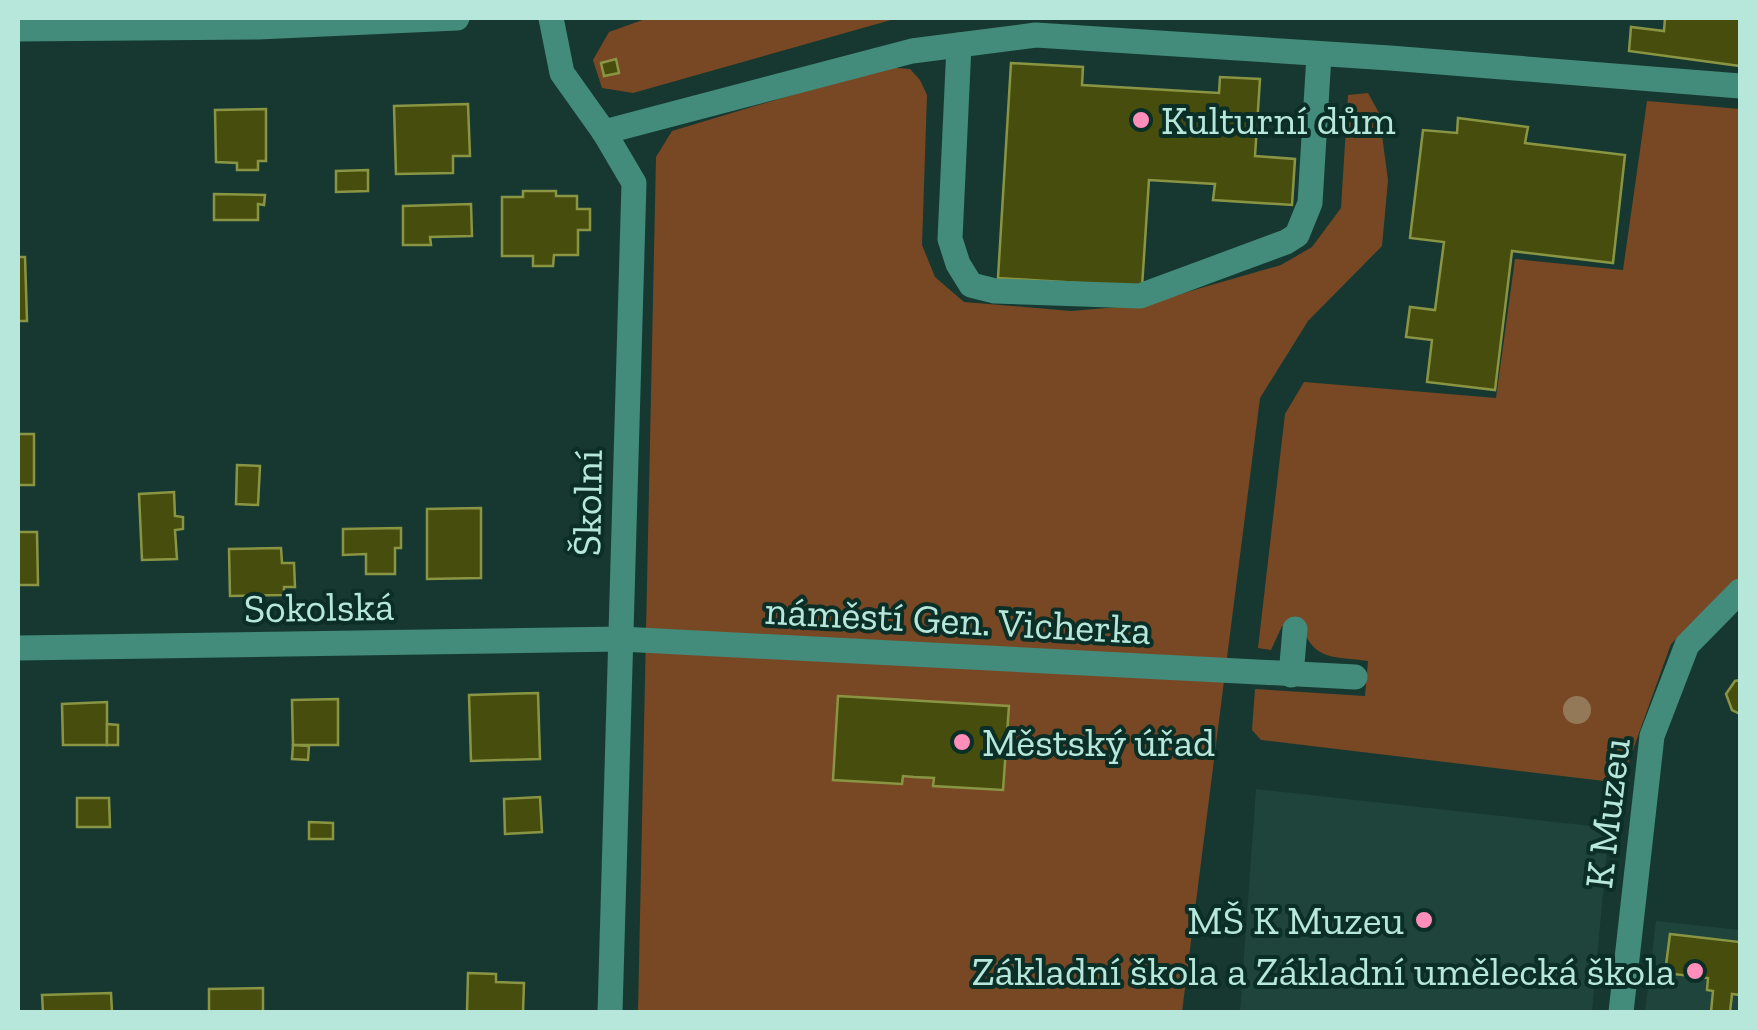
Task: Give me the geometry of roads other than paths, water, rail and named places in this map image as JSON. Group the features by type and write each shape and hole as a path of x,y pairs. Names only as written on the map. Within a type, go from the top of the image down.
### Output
{"street":[{"path":"18,29 258,27 457,18"},
{"name":"Školní","path":"551,18 562,74 604,132 634,183 610,1012"},
{"path":"604,132 912,51 1036,35 1740,86"},
{"path":"959,45 950,238 971,285 996,291 1140,296 1298,235 1310,203 1319,55"},
{"name":"K Muzeu","path":"1621,1012 1652,736 1687,646 1740,591"},
{"path":"1291,674 1294,628"},
{"name":"Sokolská","path":"18,648 621,639"},
{"name":"náměstí Gen. Vicherka","path":"621,639 1356,678"}],"place":[{"name":"Kulturní dům","path":"1141,120"},
{"name":"Městský úřad","path":"962,742"},
{"name":"MŠ K Muzeu","path":"1424,920"},
{"name":"Základní škola a Základní umělecká škola","path":"1695,971"}]}
